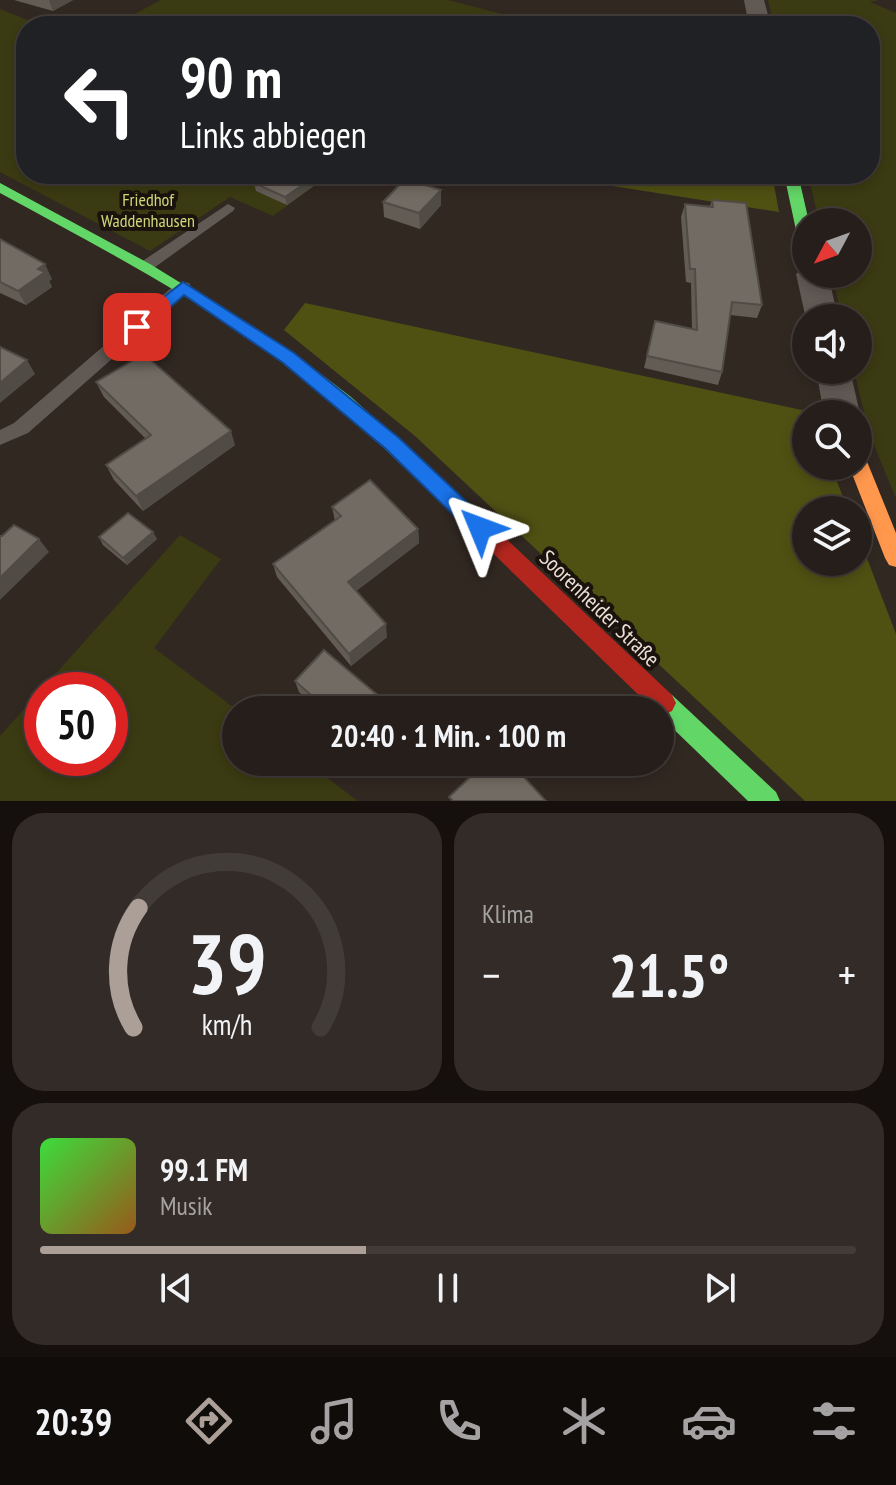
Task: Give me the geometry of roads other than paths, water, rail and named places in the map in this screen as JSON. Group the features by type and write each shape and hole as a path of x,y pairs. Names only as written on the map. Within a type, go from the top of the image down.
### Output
{"main road":[{"path":"793,184 798,208"},
{"name":"Soorenheider Straße","path":"0,187 183,287 288,357 392,444 767,801"},
{"path":"864,480 896,558"}],"lane":[{"path":"146,266 228,208"},
{"path":"0,438 21,428 183,287"}],"park label":[{"name":"Friedhof Waddenhausen","path":"148,210"}]}
